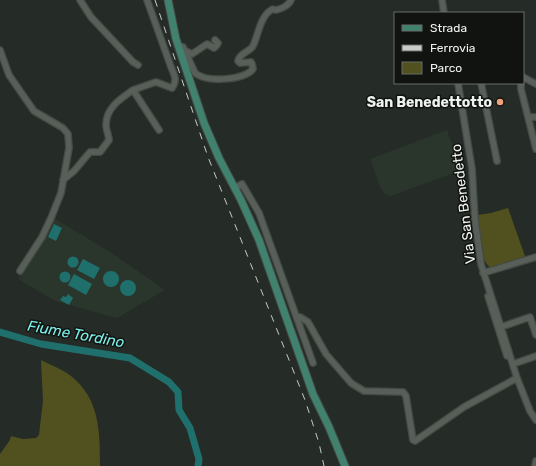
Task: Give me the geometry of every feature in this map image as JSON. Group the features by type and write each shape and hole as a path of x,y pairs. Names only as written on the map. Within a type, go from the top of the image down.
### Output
{"main road":[{"path":"168,0 172,24 206,128 259,240 313,394 329,427 345,466"}],"street":[{"path":"80,0 90,17 133,62 138,65"},
{"path":"63,180 74,171 90,152 100,152 106,144 109,139 106,128 108,113 112,106 133,90 156,82 172,88 176,83 176,78 168,61 147,0"},
{"path":"179,46 184,47 195,73 205,79 215,80 230,78 249,73 253,69 251,62 240,63 238,60 239,57 253,46 259,29 268,13 271,10 277,10 288,5 291,0"},
{"path":"442,0 444,12"},
{"path":"186,52 192,54 207,44 214,48 218,43 215,40"},
{"path":"0,50 9,76 34,111 63,128 68,134 69,148 61,193 42,237 20,271"},
{"path":"524,78 536,84"},
{"name":"Via San Benedetto","path":"458,84 472,170 478,249 483,273 517,378 530,411 536,420"},
{"path":"481,84 497,161"},
{"path":"521,84 536,149"},
{"path":"133,90 159,130"},
{"path":"528,117 536,117"},
{"path":"235,188 242,184 259,213 313,363"},
{"path":"297,317 300,316 308,322 326,354 351,383 364,391 403,392 406,396 412,439 414,441 482,397 517,378 503,347 488,297 483,273 536,257"},
{"path":"501,327 530,316 536,335"},
{"path":"513,364 536,356"},
{"path":"535,466 536,461"}],"shaded area":[{"path":"447,130 462,170 391,196 385,194 381,189 370,159"},
{"path":"54,218 113,254 165,290 117,318 55,301 18,279"}],"green space":[{"path":"508,208 526,259 491,268 487,264 481,251 478,215"},
{"path":"41,360 71,376 81,385 88,395 96,417 100,441 100,466 0,466 0,454 10,440 11,436 23,439 36,438 39,435 43,401"}],"water":[{"path":"54,224 62,228 56,241 48,237"},
{"path":"73,256 77,258 79,262 77,266 73,268 69,266 67,262 69,258"},
{"path":"83,259 100,268 94,279 77,270"},
{"path":"65,271 69,273 71,277 69,281 65,283 61,281 59,277 61,273"},
{"path":"108,271 114,271 119,276 117,285 114,287 108,287 103,282 103,276"},
{"path":"74,274 92,284 86,295 68,285"},
{"path":"125,280 131,280 136,285 134,294 131,296 125,296 120,291 120,285"},
{"path":"68,294 73,298 69,305 60,300 63,296 66,297"}],"waterway":[{"name":"Fiume Tordino","path":"0,332 41,344 130,358 169,382 178,392 179,410 190,428 199,459 198,466"}],"railway":[{"path":"155,0 208,157 305,400 319,443 324,466"}],"place":[{"name":"San Benedettotto","path":"500,102"}]}
